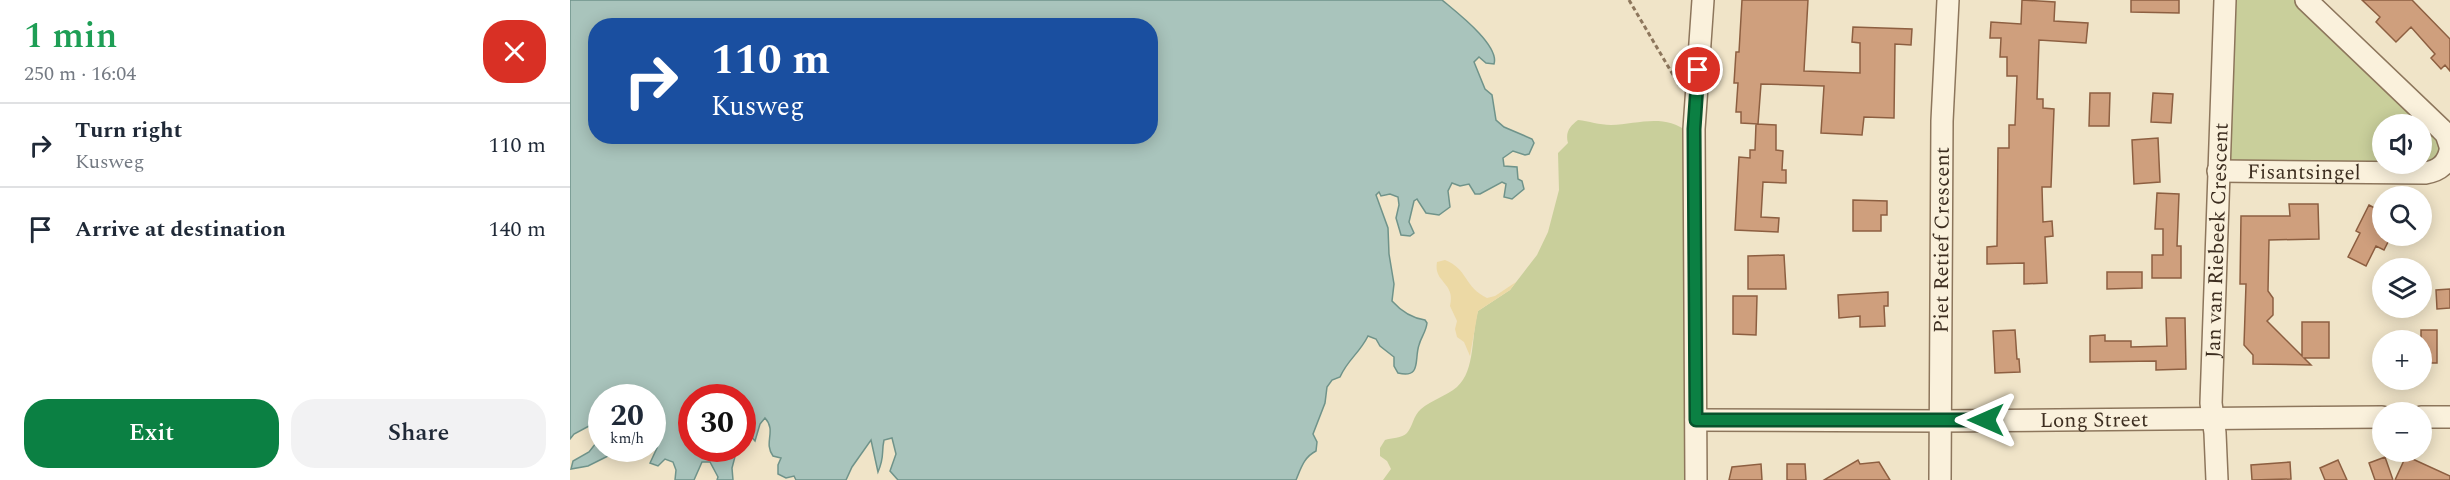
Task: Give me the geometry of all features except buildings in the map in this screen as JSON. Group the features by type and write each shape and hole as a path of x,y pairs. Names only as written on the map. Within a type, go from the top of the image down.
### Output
{"street":[{"path":"1696,480 1694,129 1702,0"},
{"name":"Piet Retief Crescent","path":"1940,480 1942,121 1948,0"},
{"name":"Jan van Riebeek Crescent","path":"2217,480 2211,403 2225,0"},
{"path":"2306,0 2446,134 2450,146"},
{"name":"Fisantsingel","path":"2218,171 2425,173 2438,170 2450,151"},
{"name":"Long Street","path":"1696,420 1940,421 2372,417"},
{"path":"2432,417 2450,417"}],"path":[{"path":"1629,0 1679,85 1696,93"}],"green space":[{"path":"2232,0 2299,0 2415,114 2372,114 2372,164 2233,163 2230,159"},
{"path":"1578,120 1611,125 1660,121 1679,126 1688,132 1689,480 1383,480 1391,469 1387,461 1380,456 1380,448 1385,440 1405,435 1421,409 1453,390 1463,380 1470,362 1478,311 1510,290 1537,255 1548,232 1559,190 1558,153 1568,143 1569,130"},
{"path":"2432,131 2444,143 2435,165 2432,165"}],"sand":[{"path":"1445,260 1458,268 1474,289 1487,298 1495,296 1516,282 1510,290 1478,311 1470,356 1464,342 1457,337 1455,329 1457,321 1450,306 1450,292 1438,274 1437,262"}],"water":[{"path":"570,0 1442,0 1484,38 1494,56 1494,64 1486,63 1479,57 1474,62 1485,89 1492,95 1496,120 1504,127 1532,139 1534,143 1529,154 1513,151 1503,158 1504,166 1517,167 1518,179 1522,181 1524,189 1512,199 1504,197 1506,184 1502,182 1480,194 1475,194 1469,184 1460,186 1452,183 1448,191 1450,207 1439,215 1426,213 1417,199 1414,201 1409,222 1414,233 1410,236 1401,235 1396,218 1398,197 1390,194 1381,196 1379,192 1376,195 1388,228 1394,284 1392,301 1399,308 1427,323 1419,345 1416,366 1411,373 1398,373 1394,366 1394,357 1380,346 1376,339 1368,336 1340,377 1332,380 1327,387 1325,403 1313,434 1317,442 1316,451 1301,467 1296,480 898,480 890,471 896,454 892,438 884,440 878,472 871,440 852,467 846,480 796,480 794,476 786,478 778,474 781,458 773,456 770,451 770,427 765,418 760,424 756,438 756,384 678,384 678,462 702,462 694,480 675,480 676,470 673,462 666,459 666,384 588,384 588,427 574,434 570,439"},
{"path":"588,453 588,462 596,462 571,469 573,461"},
{"path":"650,462 662,462 658,466"},
{"path":"710,462 734,462 733,480 717,480 718,477"}],"route":[{"path":"1698,70 1694,129 1696,420 1986,420"}]}
